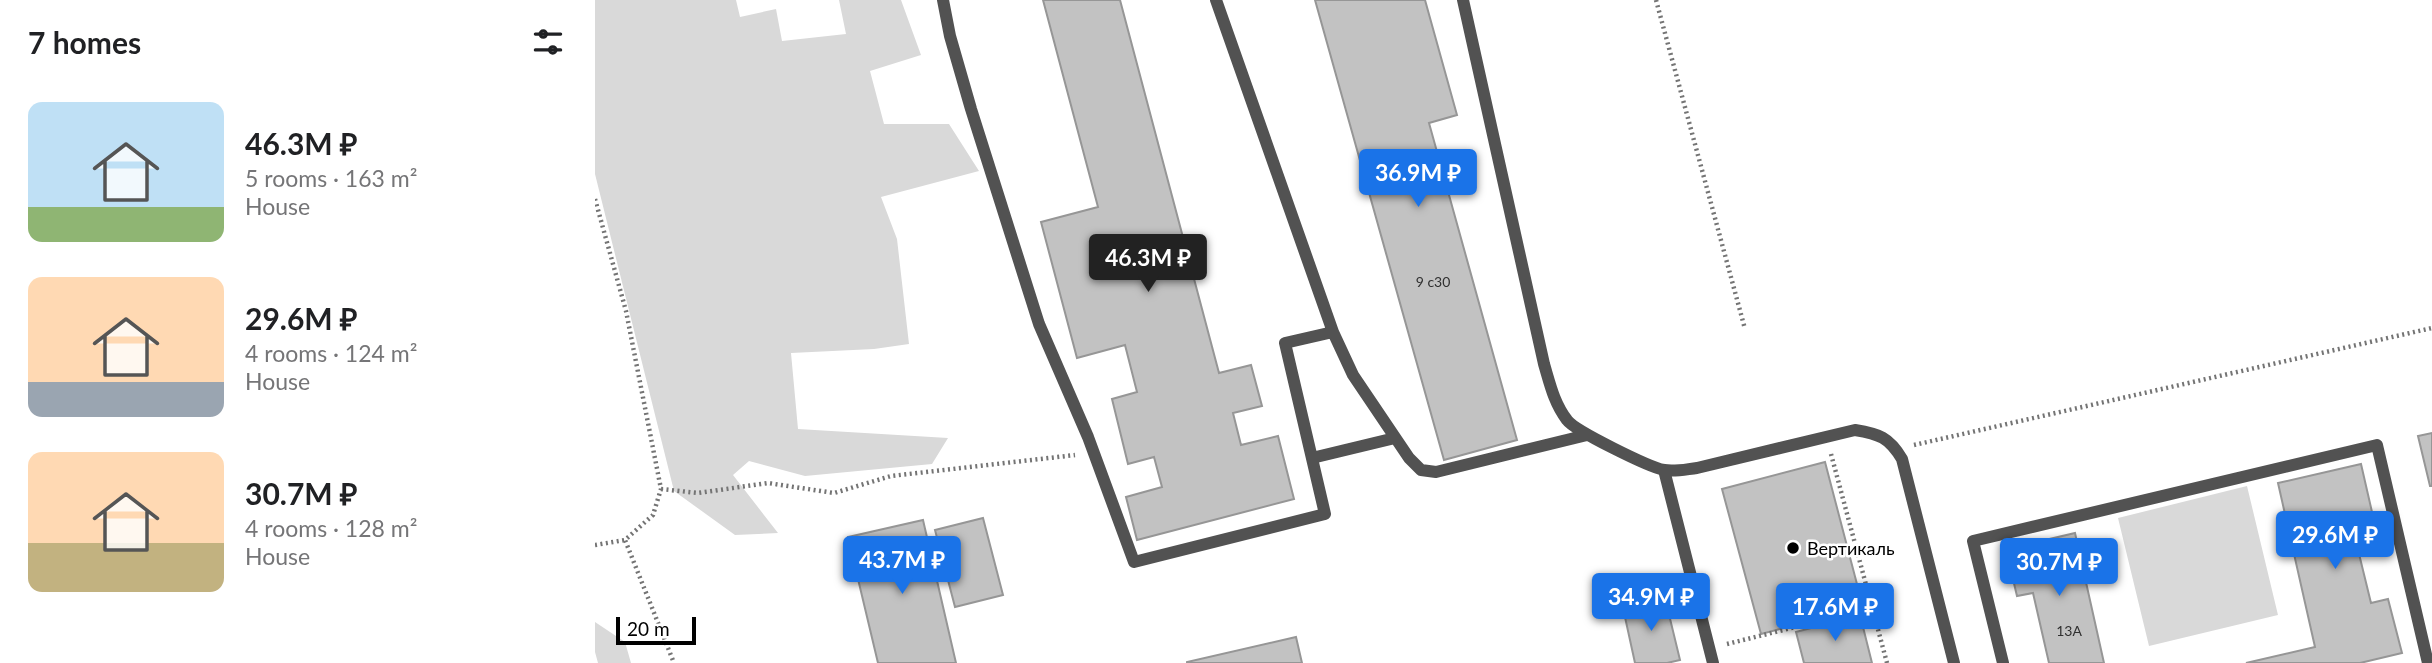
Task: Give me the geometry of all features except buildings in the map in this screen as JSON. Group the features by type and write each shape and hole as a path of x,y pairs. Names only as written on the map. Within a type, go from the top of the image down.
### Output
{"lane":[{"path":"943,0 950,36 971,109 1039,324 1094,453 1134,562 1325,514 1285,343 1333,332"},
{"path":"1216,0 1333,332 1353,374 1395,438 1421,470 1436,472 1587,435"},
{"path":"1463,0 1554,401 1568,423 1587,435 1664,470 1679,471 1855,430 1875,434 1892,442 1902,458 1954,663"},
{"path":"1312,457 1395,438"},
{"path":"2003,663 1973,541 2377,444 2428,663"},
{"path":"1664,470 1713,663"}],"path":[{"path":"1655,0 1745,329"},
{"path":"595,200 626,311 661,489 653,515 625,540 595,545"},
{"path":"1896,449 2432,328"},
{"path":"1826,437 1887,663"},
{"path":"661,489 698,493 768,483 834,493 891,476 1094,453"},
{"path":"625,540 674,663"},
{"path":"1709,648 1872,608"}],"shaded area":[{"path":"595,0 736,0 740,17 776,9 782,41 846,34 839,0 901,0 921,55 870,71 884,124 949,124 979,171 881,197 897,239 909,344 874,349 791,353 798,429 948,438 932,464 805,476 749,461 733,475 778,533 735,535 674,491 595,174"},
{"path":"2247,486 2278,615 2149,646 2118,518"},
{"path":"595,622 625,642 631,663 598,663 595,652"}],"place":[{"name":"Вертикаль","path":"1793,548"}]}
